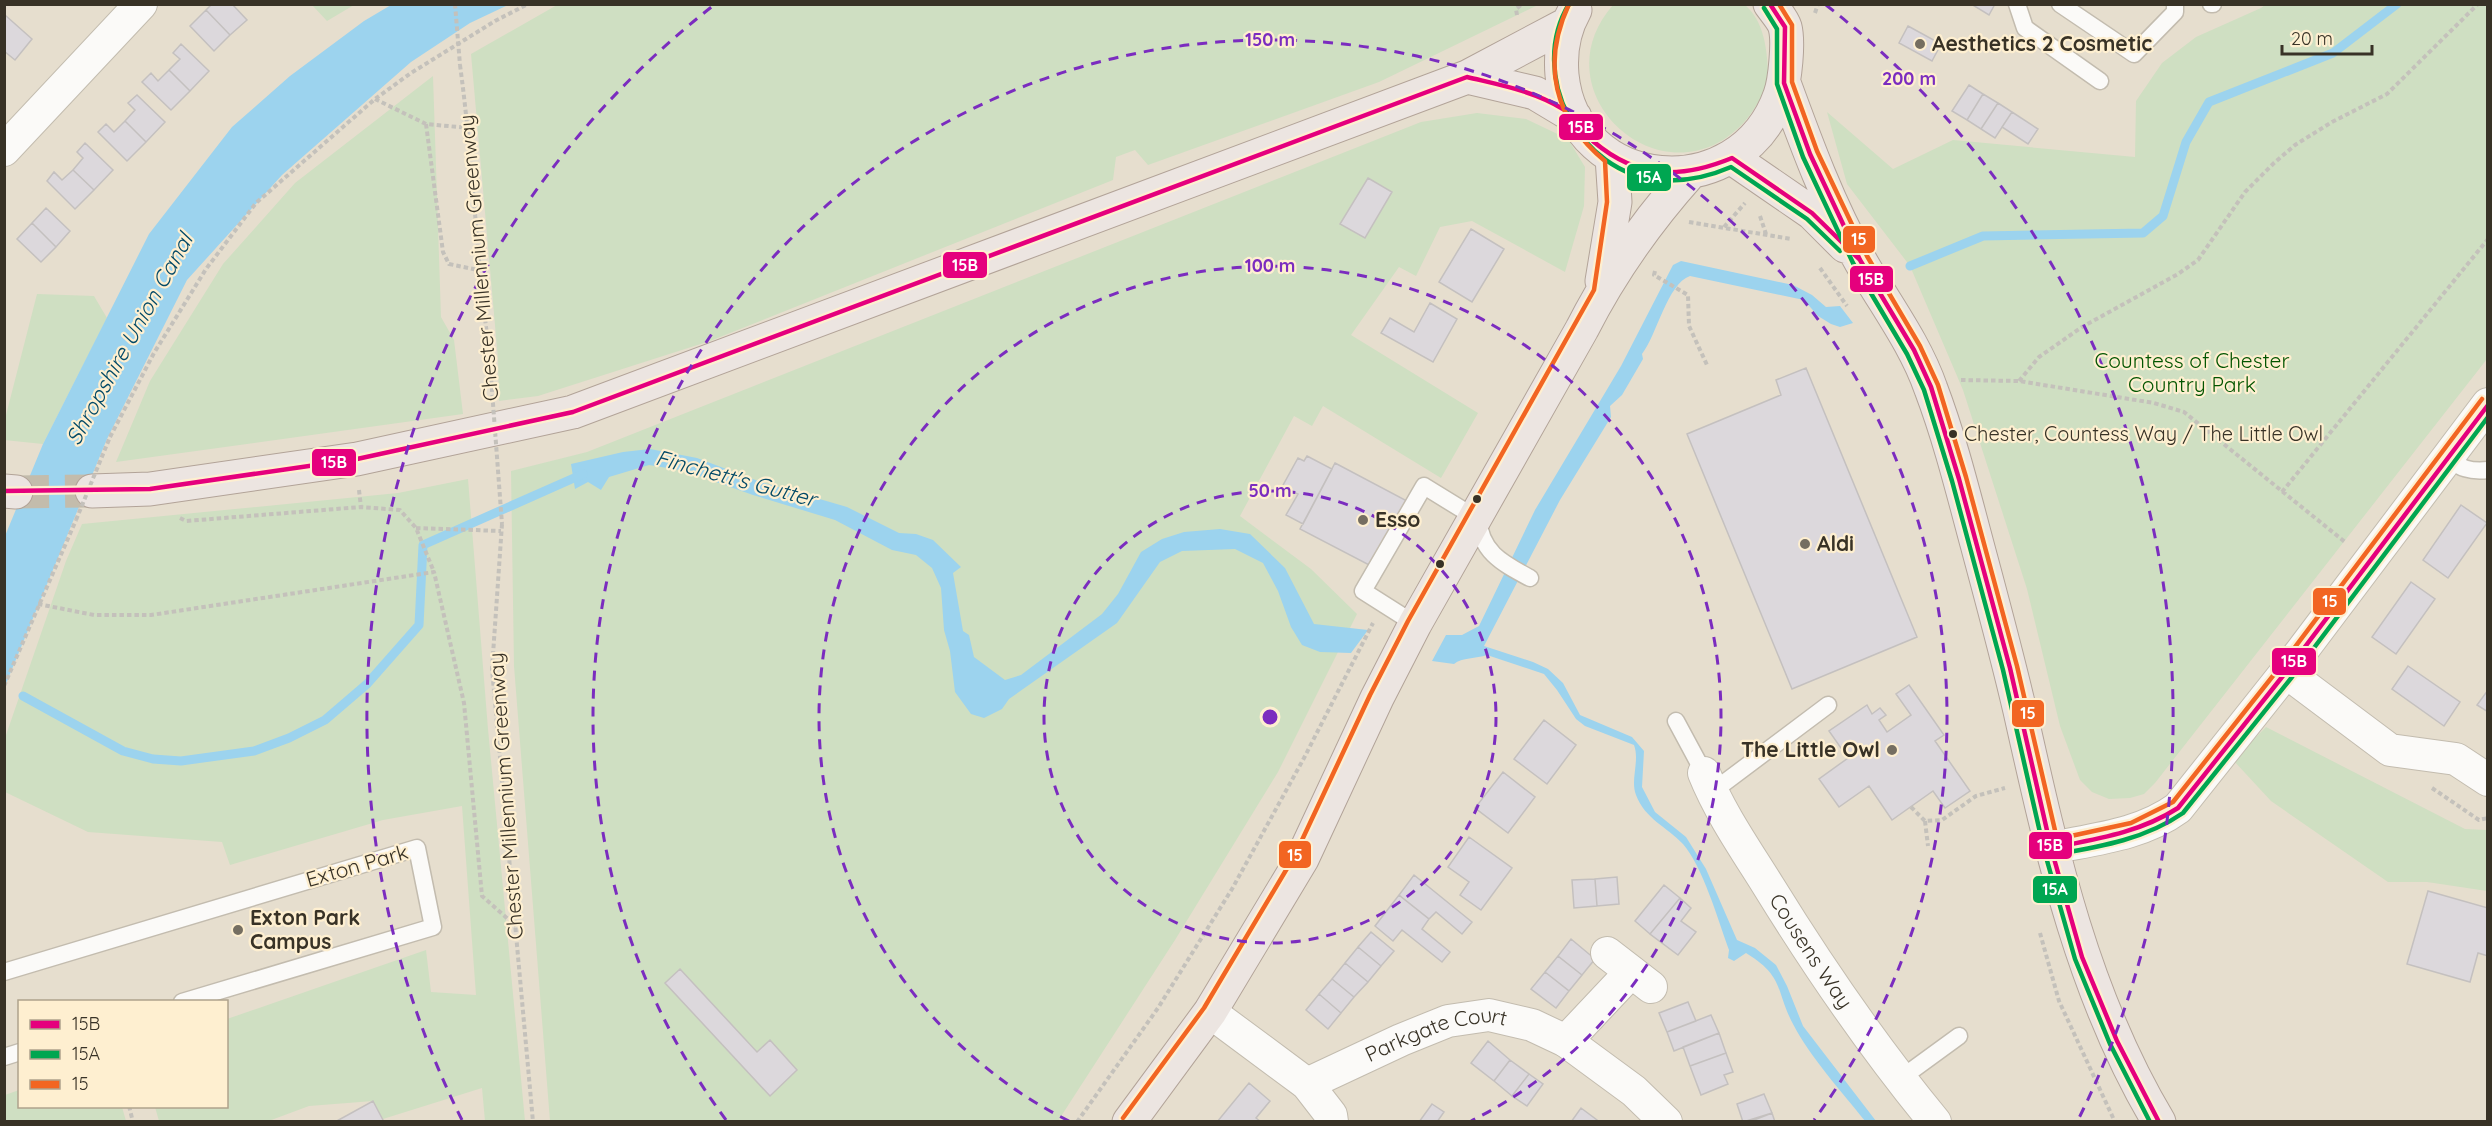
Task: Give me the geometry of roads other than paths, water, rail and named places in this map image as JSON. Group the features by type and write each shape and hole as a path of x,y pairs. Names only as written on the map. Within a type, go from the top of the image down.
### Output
{"main road":[{"path":"1782,12 1784,83 1810,154 1860,260 1914,350 1931,387 1959,479 2010,668 2051,848 2082,957 2117,1041 2159,1122"},
{"path":"1572,14 1560,55 1563,87 1575,117 1591,139 1612,157 1637,168 1654,172 1690,173 1712,168 1732,158 1756,138 1768,121 1774,112 1784,83"},
{"path":"92,490 150,489 357,459 573,412 1467,77 1572,14"},
{"path":"1467,77 1535,93 1575,117"},
{"path":"1601,292 1615,202 1612,157"},
{"path":"1732,158 1812,213 1860,260"},
{"path":"1129,1122 1210,1012 1302,859 1377,698 1415,624 1601,292 1654,213 1690,173"}],"street":[{"path":"4,150 141,4"},
{"path":"2051,848 2142,828 2164,818 2178,808 2286,672 2487,405"},
{"path":"2286,672 2390,750 2456,759 2487,780"},
{"name":"Cousens Way","path":"1708,782 1794,928 1900,1079 1935,1122"},
{"path":"1566,1041 1641,980 1607,953"},
{"path":"1210,1012 1307,1084 1331,1115 1332,1122"},
{"name":"Parkgate Court","path":"1307,1084 1401,1040 1448,1021 1489,1015 1532,1025 1566,1041 1634,1091 1666,1122"}],"lane":[{"path":"2017,4 2025,28 2100,81"},
{"path":"2060,4 2134,54 2175,12 2175,4"},
{"path":"2446,458 2463,469 2487,470"},
{"path":"1415,624 1363,591 1424,486 1477,516 1479,532 1498,560 1530,578"},
{"path":"1676,721 1708,782 1828,705"},
{"name":"Exton Park","path":"4,972 417,848 433,927 189,1000"},
{"path":"1900,1079 1959,1036"}],"water":[{"name":"Shropshire Union Canal","path":"391,5 508,5 470,23 411,62 282,175 187,280 107,439 5,686 5,536 43,444 149,234 232,127 290,76 364,21"},
{"path":"1681,261 1793,285 1812,295 1826,307 1840,306 1853,323 1840,327 1831,324 1818,316 1804,300 1690,276 1682,281 1669,299 1642,354 1643,359 1622,395 1610,406 1611,417 1560,500 1484,646 1548,669 1563,683 1580,715 1632,737 1644,751 1642,787 1655,812 1686,837 1706,869 1737,940 1755,948 1776,965 1803,1026 1876,1121 1865,1121 1817,1062 1793,1024 1777,985 1767,969 1746,953 1734,961 1728,958 1729,950 1697,866 1683,844 1645,810 1636,795 1634,745 1585,726 1576,719 1544,674 1487,655 1461,660 1454,664 1432,661 1446,635 1462,635 1479,626 1535,510 1621,366 1673,265"},
{"path":"650,449 697,458 758,481 847,507 899,533 916,534 933,540 961,567 953,573 963,631 969,635 974,657 1005,680 1021,675 1102,614 1118,594 1141,552 1162,539 1184,532 1220,529 1250,534 1285,568 1314,624 1368,630 1351,653 1320,652 1302,645 1291,627 1278,591 1263,563 1235,549 1182,551 1160,562 1117,623 1009,699 1002,709 984,718 971,714 955,692 950,651 944,630 941,588 932,568 916,555 892,550 835,520 685,471 649,465 609,477 601,490 588,482 575,489 571,464 623,452"}],"waterway":[{"path":"1910,266 1983,236 2143,233 2163,216 2186,142 2209,102 2333,53 2397,4"},
{"name":"Finchett's Gutter","path":"23,696 123,751 153,759 181,761 254,751 289,738 325,720 367,684 419,625 423,545 583,474"}],"tunnel":[{"path":"16,492 92,491"}],"place":[{"name":"Aesthetics 2 Cosmetic","path":"1920,44"},
{"name":"Chester, Countess Way / The Little Owl","path":"1953,434"},
{"name":"Esso","path":"1363,520"},
{"name":"Aldi","path":"1805,544"},
{"name":"The Little Owl","path":"1892,750"},
{"name":"Exton Park Campus","path":"238,930"}],"park label":[{"name":"Countess of Chester Country Park","path":"2192,373"}]}
